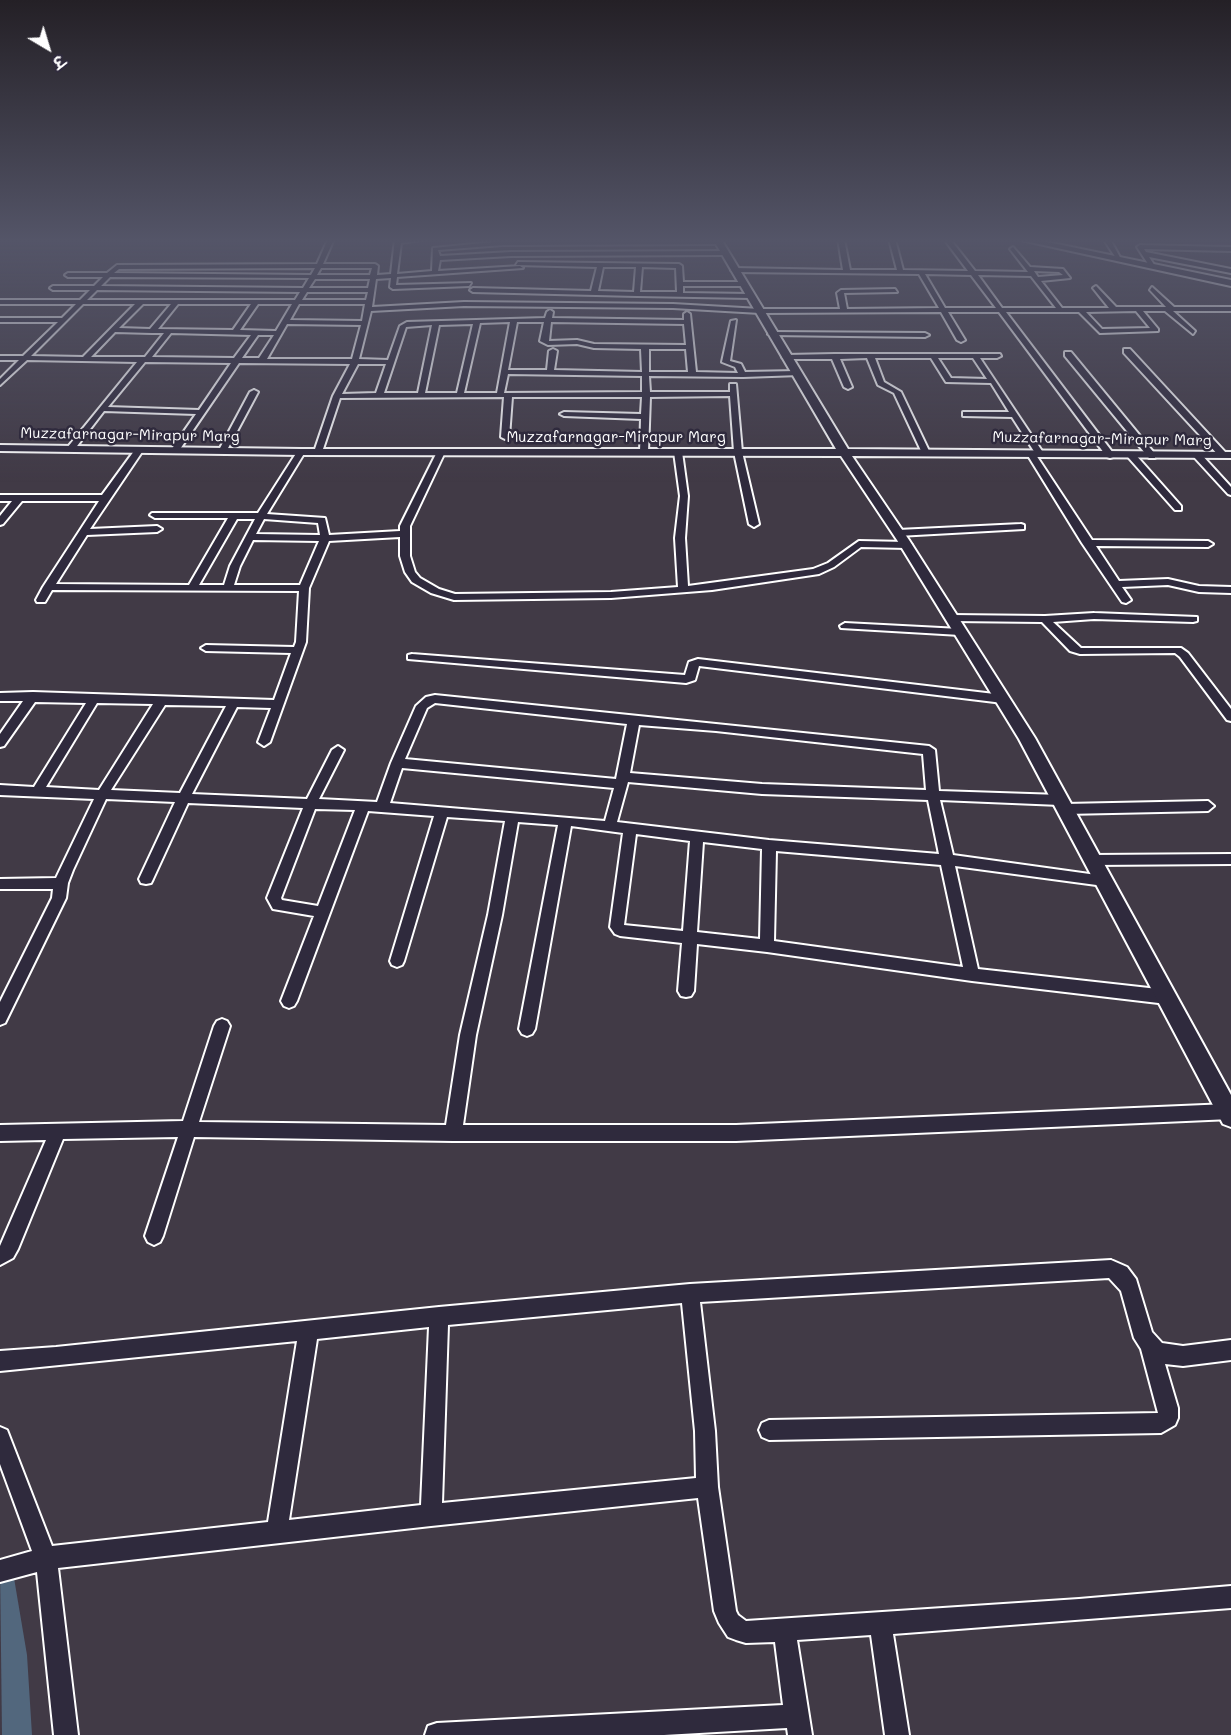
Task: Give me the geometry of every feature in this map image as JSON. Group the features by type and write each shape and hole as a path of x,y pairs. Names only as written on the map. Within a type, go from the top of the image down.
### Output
{"main road":[{"path":"765,320 844,452 903,539 1027,738 1228,1107"},
{"name":"Muzzafarnagar-Mirapur Marg","path":"0,448 301,452 1227,455"}],"street":[{"path":"86,358 124,320"},
{"path":"152,331 161,320"},
{"path":"236,332 244,320"},
{"path":"505,437 505,372 514,320"},
{"path":"379,396 403,326 436,323 514,320 686,322 692,375"},
{"path":"948,320 961,340"},
{"path":"1008,320 1110,454"},
{"path":"1091,320 1102,331 1156,330 1147,320"},
{"path":"1180,320 1193,332"},
{"path":"2,322 62,321"},
{"path":"1,383 62,321"},
{"path":"549,321 544,340 548,343 574,342 594,346 689,346"},
{"path":"734,321 726,362 738,366 743,375"},
{"path":"262,360 285,322 365,322 355,362 336,396 318,452"},
{"path":"460,395 477,322"},
{"path":"421,396 436,323"},
{"path":"115,330 279,333"},
{"path":"71,448 169,331"},
{"path":"772,334 899,331 925,335"},
{"path":"175,450 256,332"},
{"path":"644,452 645,347"},
{"path":"550,373 553,351"},
{"path":"1127,351 1227,455"},
{"path":"1068,354 1152,456"},
{"path":"835,356 848,387"},
{"path":"870,356 881,383 897,392 926,453"},
{"path":"933,356 949,380 993,381"},
{"path":"975,356 1015,415 1087,543 1126,600"},
{"path":"786,357 998,356"},
{"path":"0,358 392,362"},
{"path":"599,374 600,364"},
{"path":"505,372 797,374"},
{"path":"733,375 738,452 754,524"},
{"path":"223,450 254,392"},
{"path":"336,396 734,394"},
{"path":"102,409 199,412"},
{"path":"564,414 645,417"},
{"path":"966,414 1015,415"},
{"path":"40,600 105,498 141,449"},
{"path":"228,587 249,537 301,452"},
{"path":"441,452 409,518 404,534 406,563 416,580 435,591 454,597 611,595 740,584 815,572 831,565 859,544 1021,527"},
{"path":"678,452 684,496 680,526 683,589"},
{"path":"1131,455 1178,508"},
{"path":"1197,455 1231,492"},
{"path":"0,498 105,498"},
{"path":"0,522 19,498"},
{"path":"155,515 320,518 324,522 325,538 304,588 304,619 298,651 264,742"},
{"path":"192,588 234,516"},
{"path":"83,532 157,529"},
{"path":"249,537 325,538 404,534"},
{"path":"1087,543 1208,544"},
{"path":"1114,584 1168,582 1199,589 1231,590"},
{"path":"48,587 304,588"},
{"path":"845,626 956,625 1094,616 1193,619"},
{"path":"1045,619 1078,651 1177,650 1231,717"},
{"path":"206,648 298,651"},
{"path":"412,657 686,679 691,676 693,664 698,662 1003,699"},
{"path":"0,697 33,696 279,704"},
{"path":"0,743 33,696"},
{"path":"38,791 94,699"},
{"path":"0,1018 59,898 61,883 103,793 162,700"},
{"path":"382,807 397,763 422,706 430,700 927,748 930,751 933,795 949,860 972,975"},
{"path":"146,879 184,797 234,702"},
{"path":"610,826 634,721"},
{"path":"322,912 278,905 273,901 311,803 338,750"},
{"path":"397,763 762,789 933,795 1063,804 1208,806"},
{"path":"0,790 311,803 564,821 769,845 949,860 1104,881"},
{"path":"289,1001 363,806"},
{"path":"397,961 442,812"},
{"path":"453,1133 468,1035 495,915 512,817"},
{"path":"527,1029 564,821"},
{"path":"630,829 617,928 972,975 1167,997"},
{"path":"686,991 697,836"},
{"path":"766,946 769,845"},
{"path":"1092,860 1231,859"},
{"path":"0,884 61,883"},
{"path":"154,1236 222,1026"},
{"path":"0,1133 188,1130 453,1133 736,1132 1228,1107"},
{"path":"0,1256 7,1252 12,1244 57,1133"},
{"path":"0,1361 690,1293 1111,1269 1120,1274 1129,1286 1168,1408 1168,1418 1161,1423 769,1430"},
{"path":"690,1293 705,1431 707,1487 724,1611 736,1629 746,1632 1079,1610 1231,1597"},
{"path":"431,1515 440,1316"},
{"path":"277,1532 308,1332"},
{"path":"1150,1347 1161,1354 1183,1356 1231,1350"},
{"path":"0,1437 46,1558 66,1735"},
{"path":"0,1571 46,1558 707,1487"},
{"path":"880,1622 897,1735"},
{"path":"437,1735 799,1725 784,1628"}],"waterway":[{"path":"0,1578 13,1655 17,1735"}]}
